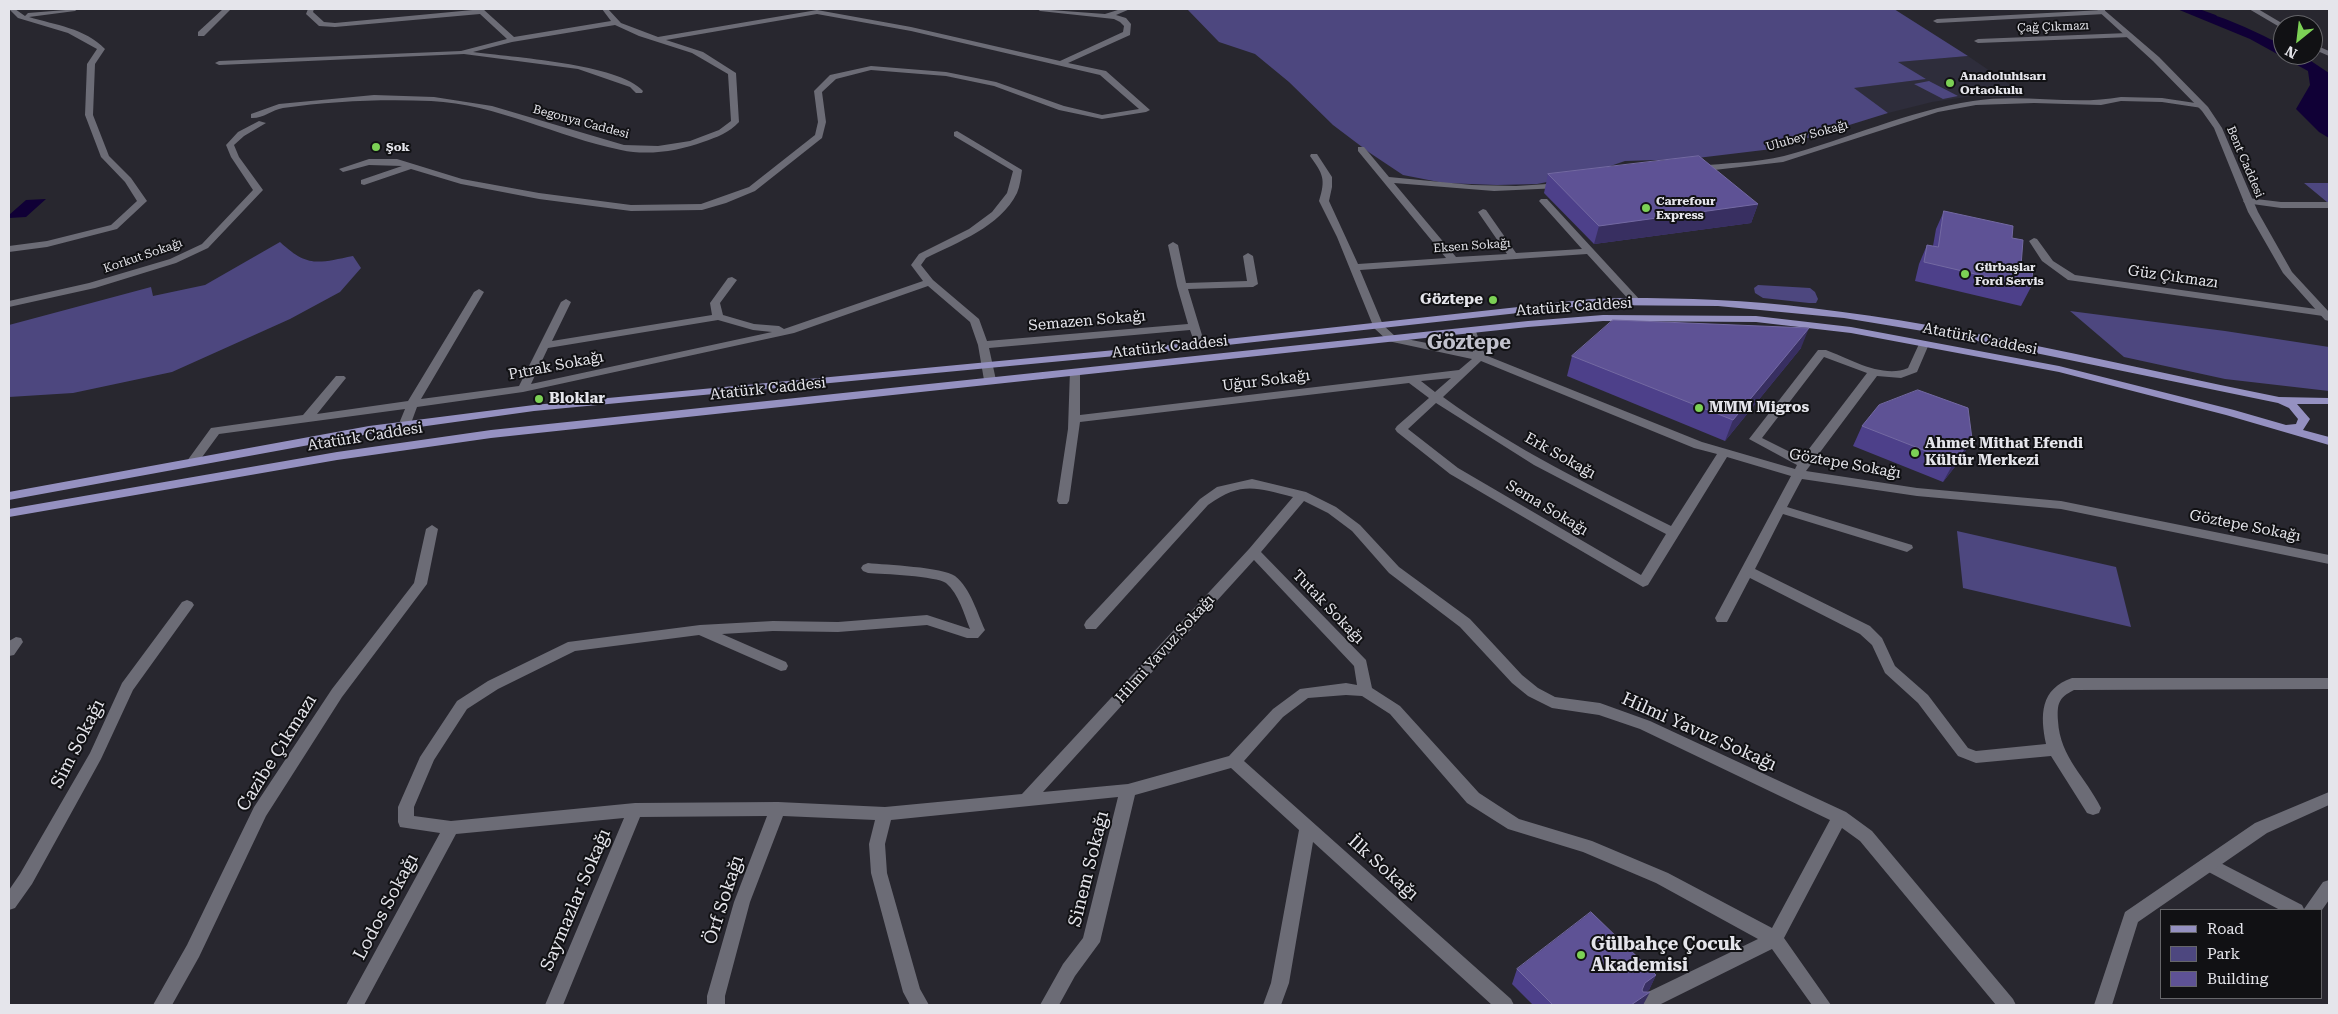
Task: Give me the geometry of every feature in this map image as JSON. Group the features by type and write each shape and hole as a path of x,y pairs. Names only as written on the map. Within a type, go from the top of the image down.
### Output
{"main road":[{"name":"Atatürk Caddesi","path":"9,496 193,461 404,426 534,408 1200,345 1378,326 1520,308 1635,300 1741,304 1844,315 1962,336 2279,400 2329,401"},
{"name":"Atatürk Caddesi","path":"9,513 346,455 491,434 990,380 1604,318 1756,319 1851,330 2059,369 2284,428 2329,442"},
{"path":"2279,400 2293,406 2304,419 2304,423 2299,427 2284,428"}],"street":[{"path":"9,249 47,244 114,227 142,201 128,180 105,157 90,115 91,64 101,49 92,41 58,26 18,17 11,9"},
{"path":"18,17 75,9"},
{"path":"201,34 226,9"},
{"path":"312,9 309,12 322,24 335,25 480,10 512,40"},
{"path":"461,53 512,40 614,22 605,9"},
{"path":"1040,9 1115,18 1123,20 1128,26 1127,33 1061,63"},
{"path":"1103,17 1127,9"},
{"path":"2253,9 2273,21"},
{"path":"1937,21 2101,10"},
{"name":"Bent Caddesi","path":"2101,10 2156,58 2202,106 2218,128 2248,200 2288,273 2326,315"},
{"path":"343,169 369,162 397,162 462,180 539,196 632,208 694,207 724,201 752,189 819,136 822,122 818,92 833,77 862,70 872,68 946,74 996,84 1062,108 1102,117 1146,110 1103,73 910,28 817,12 655,39"},
{"name":"Begonya Caddesi","path":"254,116 279,106 364,98 434,99 489,108 623,148 658,149 692,143 722,132 735,122 732,73 719,63 689,49 655,39 614,22"},
{"name":"Çağ Çıkmazı","path":"1978,41 2128,35"},
{"path":"219,63 461,53 579,67 632,85 639,91"},
{"name":"Ulubey Sokağı","path":"1685,170 1783,159 1936,110 1976,103 2034,101 2101,104 2122,99 2162,100 2202,106"},
{"name":"Korkut Sokağı","path":"9,304 91,286 172,261 205,246 258,190 253,180 232,154 230,145 241,134 262,124"},
{"path":"957,134 1018,170 1013,192 1002,208 982,224 922,256 916,265 929,282 975,321 983,345 990,380"},
{"path":"1361,149 1453,260"},
{"path":"1314,156 1329,175 1329,186 1324,201 1355,267 1378,326 1392,339"},
{"path":"364,182 411,166"},
{"path":"1385,179 1448,188 1509,188 1569,184"},
{"path":"2248,200 2281,205 2329,205"},
{"path":"1544,201 1635,300"},
{"path":"1483,212 1513,256"},
{"name":"Güz Çıkmazı","path":"2034,241 2040,254 2051,266 2072,278 2326,315"},
{"path":"1173,245 1182,286 1200,345"},
{"name":"Eksen Sokağı","path":"1355,267 1590,251"},
{"path":"1182,286 1253,284 1248,256"},
{"path":"732,280 715,303 718,316 753,327 794,330"},
{"name":"Pıtrak Sokağı","path":"193,461 215,431 523,389 794,330 929,282"},
{"path":"404,426 413,403 479,292"},
{"path":"523,389 566,302"},
{"name":"Pıtrak Sokağı","path":"544,346 718,316"},
{"name":"Semazen Sokağı","path":"983,345 1194,327"},
{"path":"1471,331 1480,357"},
{"name":"Göztepe Sokağı","path":"1392,339 1480,357 1698,445 1724,453 1917,492 2061,505 2329,559"},
{"path":"1801,469 1755,439 1822,352 1874,372 1902,375 1913,370 1924,344"},
{"name":"Sema Sokağı","path":"1480,357 1401,429 1454,471 1592,554 1643,582 1724,453"},
{"path":"1063,501 1074,420 1074,372"},
{"path":"1722,618 1801,469 1874,372"},
{"name":"Uğur Sokağı","path":"1074,420 1462,374"},
{"path":"306,418 340,378"},
{"name":"Erk Sokağı","path":"1411,379 1435,398 1514,449 1674,533"},
{"name":"Hilmi Yavuz Sokağı","path":"1091,625 1204,502 1220,490 1252,484 1302,496 1332,510 1356,528 1394,570 1465,623 1517,679 1533,692 1552,702 1600,709 1645,725 1840,817 1866,836 2007,1005"},
{"name":"Hilmi Yavuz Sokağı","path":"1025,801 1254,552 1302,496"},
{"path":"1780,509 1907,548"},
{"name":"Cazibe Çıkmazı","path":"162,1005 193,951 260,812 337,693 420,584 432,529"},
{"name":"Tutak Sokağı","path":"1254,552 1361,664 1365,691"},
{"path":"868,568 930,574 950,579 964,595 978,630 973,634 963,634 935,621 927,620 838,627 773,626 700,630 573,646 493,685 462,705 428,757 406,806 406,822 451,828 635,810 778,809 884,814 1128,790 1234,761 1278,713 1305,693 1346,689 1365,691 1395,710 1473,798 1514,824 1586,846 1662,878 1775,939 1822,1005"},
{"path":"1748,571 1866,630 1877,642 1890,669 1923,699 1963,752 1976,757 2055,749"},
{"name":"Sim Sokağı","path":"9,903 26,879 96,755 127,687 187,605"},
{"path":"700,630 781,666"},
{"path":"2093,808 2055,749 2051,732 2050,708 2057,692 2072,684 2329,684"},
{"name":"İlk Sokağı","path":"1234,761 1505,1005"},
{"name":"Sinem Sokağı","path":"1049,1005 1069,970 1091,942 1128,790"},
{"path":"2103,1005 2131,917 2261,828 2329,798"},
{"name":"Örf Sokağı","path":"716,1005 716,996 742,902 778,809"},
{"name":"Saymazlar Sokağı","path":"554,1005 635,810"},
{"path":"884,814 877,844 879,873 912,992 920,1005"},
{"path":"1645,1005 1656,997 1775,939 1840,817"},
{"path":"1272,1005 1280,983 1308,827"},
{"name":"Lodos Sokağı","path":"355,1005 451,828"},
{"path":"2209,864 2294,909"},
{"path":"2313,909 2329,887"}],"shaded area":[{"path":"2177,9 2205,13 2232,21 2273,40 2273,52 2250,39"},
{"name":"Anadoluhisarı Ortaokulu","path":"1968,56 2015,88 2020,98 1973,96 1932,102 1888,113 1853,88 1926,79 1897,62"},
{"path":"2297,65 2317,65 2329,73 2329,138 2319,132 2296,109 2310,85 2308,71"},
{"path":"46,199 26,217 9,218 9,215 26,200"}],"green space":[{"path":"1187,9 1894,9 1968,56 1898,62 1926,79 1854,88 1888,113 1772,149 1689,159 1625,161 1587,174 1537,184 1444,183 1403,175 1370,153 1333,125 1289,82 1255,54 1219,42"},
{"path":"1929,81 1958,96 1943,99 1914,84"},
{"path":"2304,183 2329,183 2329,202 2327,202"},
{"path":"280,242 306,260 322,262 353,256 361,268 340,292 290,319 172,372 73,393 9,397 9,325 151,287 153,296 205,285"},
{"path":"1758,285 1810,288 1815,292 1818,299 1816,303 1809,303 1763,298 1755,293 1754,288"},
{"path":"2070,311 2225,331 2329,347 2329,391 2225,379 2124,357"},
{"path":"1957,531 2116,567 2131,627 1963,588"}],"building":[{"path":"1699,156 1758,204 1599,226 1548,174"},
{"path":"1944,211 2013,226 2012,238 2023,240 2021,266 2033,269 2031,287 1924,262 1927,245 1938,247"},
{"name":"MMM Migros","path":"1613,320 1809,328 1733,420 1572,356"},
{"path":"1918,390 1968,408 1972,439 1954,462 1862,426 1879,405"},
{"name":"Gülbahçe Çocuk Akademisi","path":"1591,912 1656,975 1645,983 1642,990 1643,992 1650,992 1631,1005 1553,1005 1517,969"}],"waterway":[{"path":"2193,9 2215,17"}],"place":[{"name":"Anadoluhisarı Ortaokulu","path":"1950,83"},
{"name":"Şok","path":"376,147"},
{"name":"Carrefour Express","path":"1646,208"},
{"name":"Gürbaşlar Ford Servis","path":"1965,274"},
{"name":"Göztepe","path":"1493,300"},
{"name":"Bloklar","path":"539,399"},
{"name":"MMM Migros","path":"1699,408"},
{"name":"Ahmet Mithat Efendi Kültür Merkezi","path":"1915,453"},
{"name":"Gülbahçe Çocuk Akademisi","path":"1581,955"}],"district":[{"name":"Göztepe","path":"1469,343"}]}
